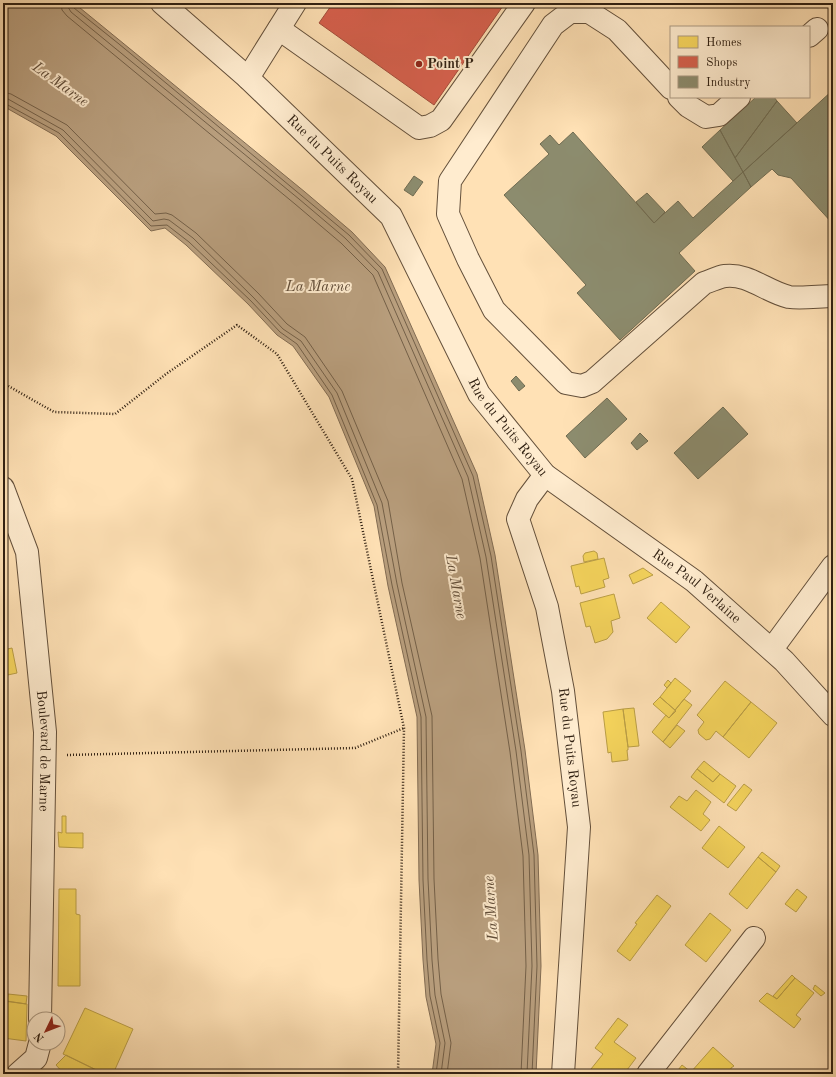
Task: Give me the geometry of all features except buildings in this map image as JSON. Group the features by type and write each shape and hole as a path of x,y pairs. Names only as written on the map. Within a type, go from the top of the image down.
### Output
{"street":[{"name":"Rue du Puits Royau","path":"162,3 248,78 391,216 479,394 545,475 527,499 518,519 548,615 563,691 579,827 563,1074"},
{"path":"248,78 295,3"},
{"path":"279,29 420,128 430,126 441,120 524,3"},
{"path":"670,87 617,30 589,12 570,12 553,25 450,181 448,214 468,259 494,310 566,383 582,386 592,382 704,283 724,276 735,276 754,282 777,294 792,297 833,296"},
{"path":"680,98 688,106 706,117 719,115 738,98"},
{"name":"Rue Paul Verlaine","path":"545,475 694,581 772,649 833,715"},
{"name":"Boulevard de Marne","path":"3,488 27,552 45,732 40,1011"},
{"path":"772,649 833,566"},
{"path":"648,1074 754,938"},
{"path":"18,1074 36,1058 38,1051"}],"path":[{"path":"3,383 54,412 115,414 166,374 236,326 277,354 352,479 404,728 398,1074"},
{"path":"45,756 355,748 404,728"}],"water":[{"name":"La Marne","path":"3,3 74,3 305,192 352,232 385,267 477,474 495,555 525,750 538,855 541,966 536,1074 432,1074 436,1044 426,997 423,960 419,880 417,717 388,586 374,506 329,397 293,346 277,335 248,304 186,245 165,228 151,231 56,136 3,106"}],"place":[{"name":"Point P","path":"419,64"}]}
